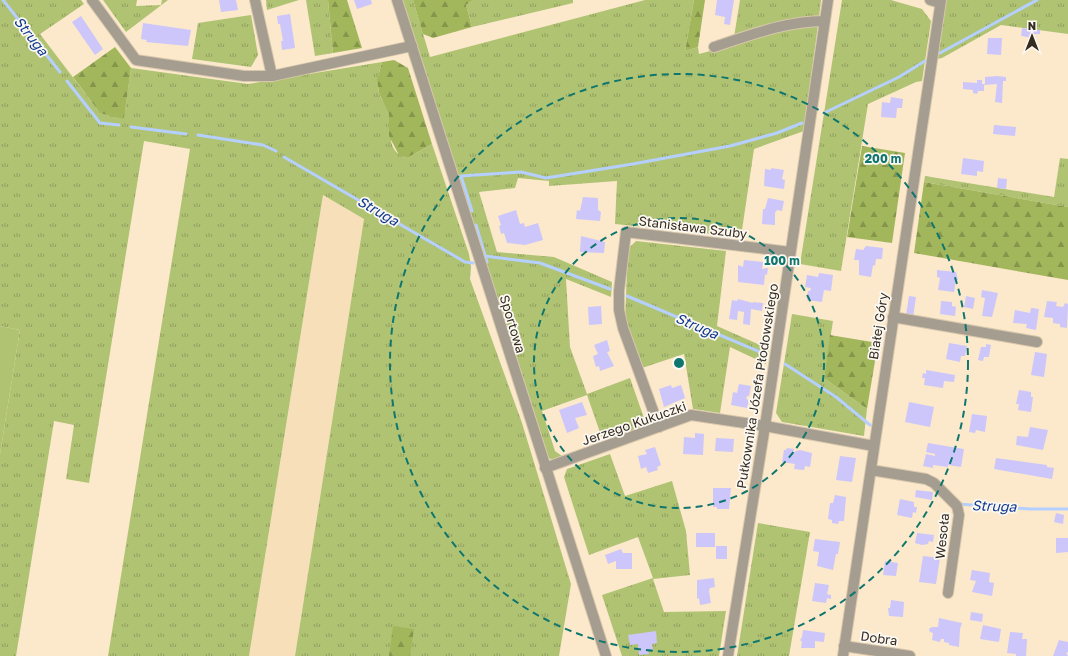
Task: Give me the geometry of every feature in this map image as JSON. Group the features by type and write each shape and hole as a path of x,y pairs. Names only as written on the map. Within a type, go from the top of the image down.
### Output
{"street":[{"path":"92,0 136,60 244,76 272,76 412,46"},
{"path":"255,0 272,76"},
{"name":"Sportowa","path":"397,0 606,656"},
{"name":"Pułkownika Józefa Płodowskiego","path":"728,656 765,426 828,0"},
{"name":"Białej Góry","path":"843,651 871,470 937,1"},
{"path":"714,46 762,32 809,21 824,21"},
{"name":"Stanisława Szuby","path":"659,427 622,328 619,310 619,291 626,232 790,252"},
{"path":"893,317 1037,342"},
{"name":"Jerzego Kukuczki","path":"545,468 691,415 765,426 874,446"},
{"name":"Wesoła","path":"871,470 926,479 938,486 957,506 959,515 948,593"},
{"name":"Dobra","path":"843,651 910,656"}],"shaded area":[{"path":"323,195 364,219 295,656 249,656"}],"green space":[{"path":"0,0 81,0 84,4 40,34 99,113 124,118 131,68 248,84 382,62 378,77 378,89 389,113 391,139 395,150 407,158 432,144 469,254 471,267 470,279 522,423 571,584 559,656 295,656 364,219 323,195 249,656 108,656 190,149 144,141 89,483 66,479 74,425 54,421 16,656 0,656 0,454 20,330 0,326"},
{"path":"103,0 137,0 136,6 161,5 162,0 168,0 126,32"},
{"path":"266,0 299,0 267,10"},
{"path":"306,0 328,0 333,53 315,56"},
{"path":"328,0 347,0 362,48 333,53"},
{"path":"402,0 413,0 430,57 645,0 694,0 685,51 698,47 699,54 809,24 818,25 804,131 754,149 741,237 615,224 617,181 549,186 549,181 518,178 515,188 479,192 497,252 554,257 612,282 611,297 566,279 570,347 587,394 630,378 644,418 640,427 603,441 587,395 542,411 555,451 562,456 554,460 548,458"},
{"path":"413,0 473,0 466,5 472,27 433,38 423,34"},
{"path":"473,0 573,0 573,3 472,27 466,5"},
{"path":"694,0 705,0 698,47 685,51"},
{"path":"740,0 821,0 819,17 734,37"},
{"path":"842,0 891,0 922,9 931,21 922,81 916,82 868,104 841,271 800,264"},
{"path":"946,0 1068,0 1068,34 1001,25 942,58 937,59"},
{"path":"251,15 258,55 251,67 192,59 198,23"},
{"path":"115,47 131,68 124,119 99,113 73,77"},
{"path":"394,60 408,68 432,144 407,158 399,155 389,136 389,114 379,93 377,80 382,62"},
{"path":"862,146 905,153 892,243 847,237"},
{"path":"1060,158 1068,159 1068,207 924,182 925,176 1054,197"},
{"path":"924,182 1068,207 1068,280 914,253"},
{"path":"636,241 726,251 717,326 769,349 766,364 730,347 720,413 693,409 684,354 642,368 625,320 628,249"},
{"path":"792,314 833,321 824,378 867,409 864,436 782,422 776,413"},
{"path":"0,326 20,330 0,454"},
{"path":"830,335 878,343 867,409 824,378"},
{"path":"610,454 625,496 672,481 686,531 690,575 653,579 664,612 726,611 719,656 622,656 602,595 653,578 638,537 589,555 564,477 567,469"},
{"path":"758,523 810,532 789,656 737,656"},
{"path":"393,626 414,629 410,656 389,656"}],"building":[{"path":"219,0 236,0 238,10 221,12"},
{"path":"354,0 371,0 372,4 357,9"},
{"path":"717,0 734,0 730,25 724,24 725,17 715,15"},
{"path":"290,14 295,48 282,50 281,41 283,41 277,16"},
{"path":"81,16 103,49 95,55 72,22"},
{"path":"143,23 191,30 188,46 146,42 147,40 141,39"},
{"path":"1022,28 1040,30 1040,34 1033,34 1033,38 1021,36"},
{"path":"988,38 1002,38 1001,55 987,54"},
{"path":"985,77 1006,77 1006,81 1003,81 1002,103 995,102 997,84 984,85 984,91 978,91 977,94 973,93 973,90 963,89 963,82 977,83 977,80 982,80 982,84 985,84"},
{"path":"891,97 903,99 902,108 897,108 896,118 881,117 882,102 890,103"},
{"path":"994,125 1016,127 1015,136 993,134"},
{"path":"963,158 984,161 983,172 977,171 977,176 961,174"},
{"path":"771,168 784,170 782,179 785,180 784,189 764,186 765,169 771,170"},
{"path":"998,178 1007,179 1006,189 997,188"},
{"path":"583,197 598,198 598,210 601,212 600,221 576,219 577,210 580,211"},
{"path":"768,198 784,201 782,211 777,210 775,213 775,225 762,224 763,209 765,209"},
{"path":"516,210 520,224 524,223 525,227 538,223 543,240 525,245 507,243 504,233 501,234 499,226 501,225 498,216"},
{"path":"581,236 605,242 604,253 580,252"},
{"path":"866,246 883,248 882,259 876,259 875,266 873,265 871,277 859,275 859,260 854,260 856,249 863,250"},
{"path":"744,260 763,262 762,269 768,268 767,275 765,274 764,285 738,282 738,265 743,267"},
{"path":"937,270 956,272 958,280 956,280 954,292 938,290 940,278 937,277"},
{"path":"819,273 833,275 831,291 824,290 822,302 807,300 808,291 810,291 811,288 805,287 807,275 818,277"},
{"path":"982,290 998,293 992,317 982,316 985,298 981,297"},
{"path":"909,296 916,297 913,317 906,316"},
{"path":"966,296 975,298 973,309 964,307"},
{"path":"738,299 753,303 763,303 762,311 751,309 750,325 743,324 744,312 738,311 737,320 729,319 732,300 737,301"},
{"path":"941,301 952,302 952,306 956,307 955,316 940,314"},
{"path":"1047,301 1057,302 1056,306 1063,307 1065,303 1068,304 1067,328 1060,327 1060,324 1053,323 1053,318 1044,317"},
{"path":"601,306 602,324 589,325 588,307"},
{"path":"1031,308 1039,309 1036,330 1026,328 1027,324 1013,323 1015,310 1030,313"},
{"path":"607,340 610,351 607,352 614,366 600,371 599,366 596,367 593,356 598,354 594,345"},
{"path":"949,343 967,346 965,356 961,356 960,362 946,359"},
{"path":"986,344 991,345 989,357 984,357 983,361 978,360 981,347 986,347"},
{"path":"1035,352 1047,354 1044,377 1031,375"},
{"path":"926,370 955,375 954,382 944,381 943,388 924,385 925,378 922,378 923,373 926,374"},
{"path":"739,384 751,386 749,396 747,396 746,399 749,400 747,408 731,405 733,392 737,393"},
{"path":"671,385 672,388 681,385 685,398 664,407 659,389"},
{"path":"1019,390 1031,392 1031,397 1033,397 1031,412 1018,410 1019,404 1016,404"},
{"path":"582,402 587,415 575,418 579,428 567,433 559,410"},
{"path":"909,402 934,407 930,427 905,422"},
{"path":"972,414 987,416 985,432 976,430 975,433 969,432"},
{"path":"1030,427 1048,430 1043,450 1016,445 1017,436 1028,437"},
{"path":"695,433 704,434 703,455 683,454 684,437 695,438"},
{"path":"716,438 734,439 733,452 715,451"},
{"path":"928,443 964,449 961,467 933,465 933,468 923,466 926,454 935,456 935,454 926,452"},
{"path":"655,447 661,465 657,467 658,470 648,473 646,467 641,469 638,456 647,454 645,450"},
{"path":"787,448 794,449 793,452 800,450 812,453 810,467 805,466 804,470 794,469 795,464 782,462 784,450"},
{"path":"840,456 856,458 852,482 836,480"},
{"path":"996,458 1047,465 1047,467 1054,468 1052,479 994,469"},
{"path":"713,488 731,488 729,509 717,509 717,507 713,507"},
{"path":"916,490 933,492 932,500 915,497"},
{"path":"835,495 846,497 844,521 839,521 838,524 832,523 832,520 828,519 830,503 833,503"},
{"path":"900,499 914,502 914,507 917,507 916,513 913,512 912,518 897,515"},
{"path":"1056,513 1064,515 1063,524 1054,522"},
{"path":"696,533 715,533 715,547 696,547"},
{"path":"917,533 934,535 933,542 929,541 928,544 922,545 915,543"},
{"path":"1056,538 1068,538 1068,552 1056,553"},
{"path":"815,539 840,542 833,570 817,566 819,552 813,551"},
{"path":"716,546 727,546 727,559 716,559"},
{"path":"621,549 623,553 632,553 632,569 616,569 616,561 608,564 605,555"},
{"path":"923,556 940,558 936,584 919,582"},
{"path":"885,561 898,563 896,576 883,575"},
{"path":"972,570 990,573 989,582 994,583 992,596 972,592 976,581 970,580"},
{"path":"714,578 715,587 710,588 709,591 711,603 700,605 699,598 697,599 697,580"},
{"path":"815,583 829,585 827,594 831,595 831,599 827,598 826,603 812,601"},
{"path":"891,600 904,602 903,617 889,616 888,608 890,608"},
{"path":"971,612 983,614 982,622 970,620"},
{"path":"939,618 962,623 960,629 959,647 949,645 949,643 944,642 944,639 941,639 940,642 932,640 933,633 930,632 929,629 932,627 938,627"},
{"path":"983,625 1001,629 999,642 980,639"},
{"path":"803,630 825,633 824,642 815,641 815,648 801,648 802,642 800,640"},
{"path":"656,631 657,643 652,644 653,650 648,651 649,654 639,655 638,644 630,645 628,635"},
{"path":"1010,632 1023,633 1022,639 1027,639 1026,656 1016,656 1016,654 1007,653"},
{"path":"1059,640 1068,642 1068,652 1066,653 1068,656 1053,656"}],"waterway":[{"name":"Struga","path":"3,0 60,72"},
{"path":"940,53 1037,0"},
{"path":"826,112 899,77 925,61"},
{"name":"Struga","path":"67,81 100,123 119,125"},
{"path":"472,211 461,176 521,172 546,178 730,146 777,133 802,123"},
{"name":"Struga","path":"131,127 186,134"},
{"name":"Struga","path":"198,135 263,145 276,151"},
{"name":"Struga","path":"284,157 465,262 473,263"},
{"path":"476,225 487,262"},
{"name":"Struga","path":"485,256 540,263 610,289"},
{"name":"Struga","path":"627,296 767,355"},
{"name":"Struga","path":"785,364 836,397 870,425"},
{"name":"Struga","path":"958,504 1030,509 1068,509"}]}
